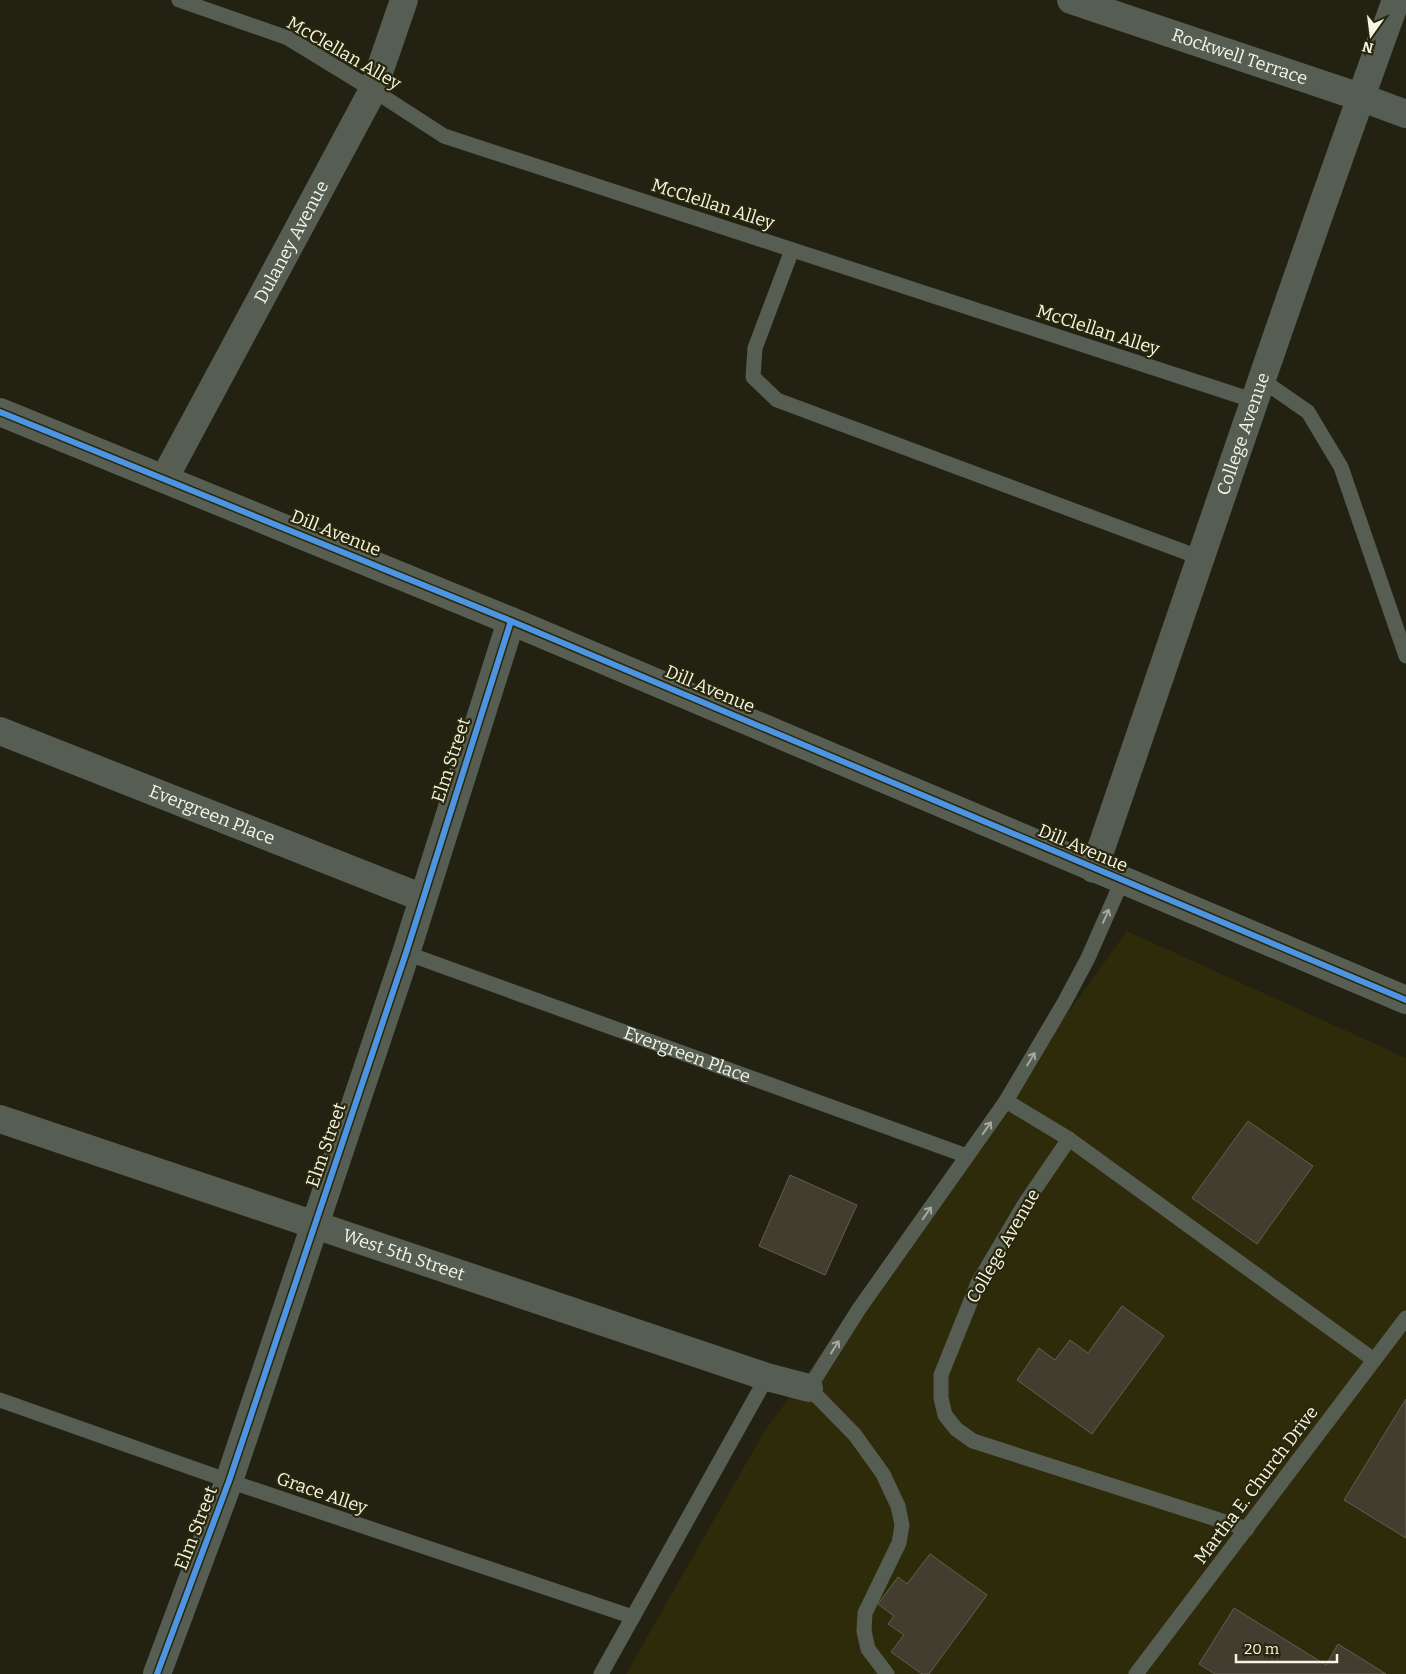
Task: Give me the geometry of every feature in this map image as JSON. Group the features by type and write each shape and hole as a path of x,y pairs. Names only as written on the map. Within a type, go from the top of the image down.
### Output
{"main road":[{"name":"Dill Avenue","path":"0,412 511,621 1406,1000"}],"street":[{"name":"Dulaney Avenue","path":"164,479 373,90 404,0"},
{"name":"Rockwell Terrace","path":"1071,0 1406,114"},
{"name":"College Avenue","path":"1094,869 1258,390 1360,97 1396,0"},
{"name":"Elm Street","path":"157,1674 229,1481 406,953 511,621"},
{"name":"Evergreen Place","path":"0,731 423,898"},
{"name":"West 5th Street","path":"0,1119 767,1377 809,1388"}],"lane":[{"name":"McClellan Alley","path":"179,0 288,38 444,136 792,250 1258,390 1308,412 1341,468 1406,656"},
{"path":"792,250 755,348 753,377 777,400 1201,558"},
{"path":"887,1674 868,1649 864,1631 864,1613 898,1543 902,1525 898,1506 883,1474 855,1436 809,1388 859,1308 1006,1101 1068,996 1088,958 1122,880"},
{"name":"Evergreen Place","path":"406,953 967,1156"},
{"path":"1006,1101 1069,1139 1374,1360"},
{"name":"College Avenue","path":"1069,1139 1024,1205 978,1283 941,1375 941,1398 946,1416 956,1429 973,1441 1247,1529"},
{"name":"Martha E. Church Drive","path":"1136,1674 1406,1318"},
{"path":"601,1674 767,1377"},
{"name":"Grace Alley","path":"0,1400 229,1481 633,1617"}],"shaded area":[{"path":"1127,931 1406,1058 1406,1674 626,1674 764,1432"}],"building":[{"path":"1248,1121 1313,1166 1257,1244 1192,1198"},
{"path":"790,1175 857,1205 825,1275 759,1246"},
{"path":"1122,1306 1164,1336 1092,1434 1017,1380 1039,1348 1055,1360 1070,1340 1088,1353"},
{"path":"1406,1399 1406,1538 1344,1500"},
{"path":"930,1554 987,1595 929,1674 922,1674 891,1652 904,1635 888,1624 894,1616 878,1604 898,1577 907,1584"},
{"path":"1234,1608 1326,1665 1338,1644 1386,1674 1215,1674 1199,1664"}],"cycle path":[{"path":"0,412 511,621 1406,1000"},
{"path":"157,1674 229,1481 406,953 511,621"}]}
